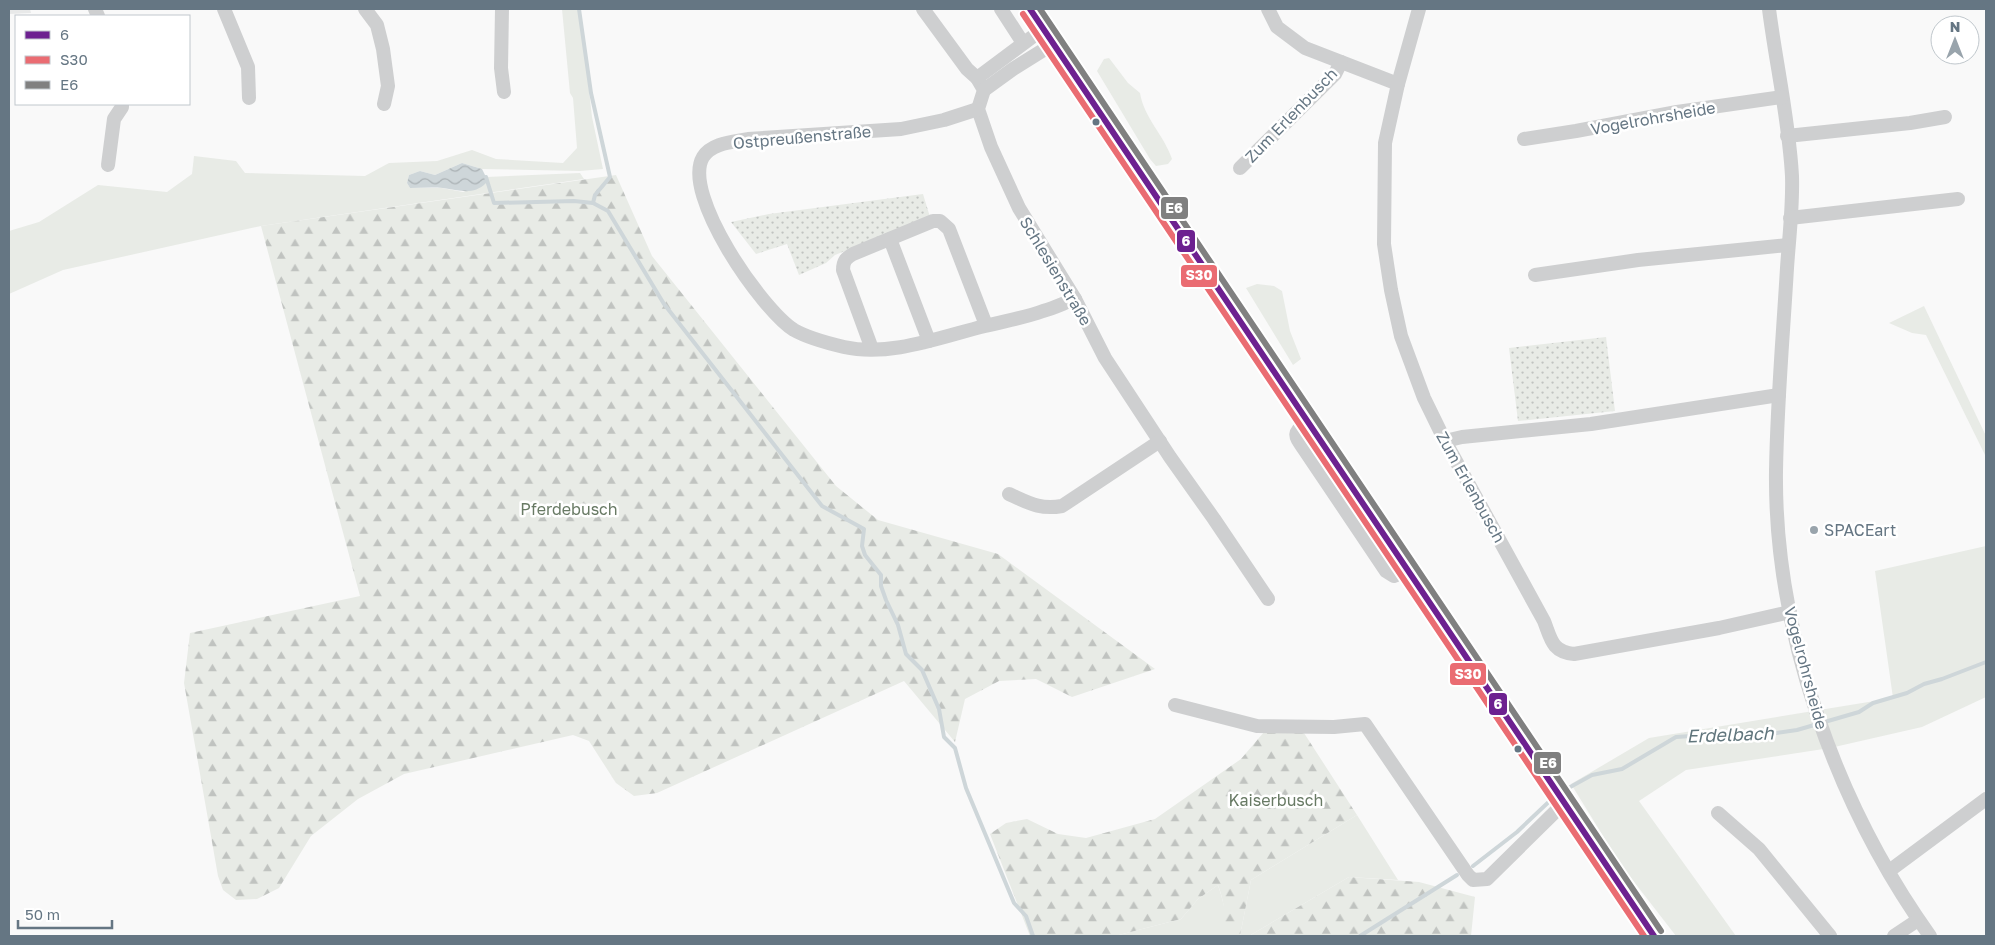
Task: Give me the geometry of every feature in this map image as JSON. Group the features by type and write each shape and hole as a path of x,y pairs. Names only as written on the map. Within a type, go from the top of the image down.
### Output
{"main road":[{"path":"1030,9 1654,936"}],"street":[{"path":"224,9 248,66 248,98"},
{"path":"365,9 377,25 383,49 388,86 384,104"},
{"path":"502,9 501,68 504,92"},
{"path":"923,9 967,69 981,84"},
{"path":"1001,9 1023,43"},
{"name":"Zum Erlenbusch","path":"1268,9 1277,27 1305,48 1398,84"},
{"name":"Zum Erlenbusch","path":"1419,9 1398,84 1385,143 1384,244 1391,290 1402,336 1424,398 1445,441 1544,621 1554,646 1564,653 1574,654 1728,626 1790,612"},
{"name":"Vogelrohrsheide","path":"1769,9 1792,176 1776,472 1779,542 1790,612 1815,709 1850,796 1888,871 1930,936"},
{"path":"978,108 981,84 1023,43 1043,29"},
{"path":"981,84 1001,79 1013,69 1053,44"},
{"name":"Zum Erlenbusch","path":"1240,168 1335,74 1341,62"},
{"name":"Vogelrohrsheide","path":"1524,139 1576,132 1678,112 1782,97"},
{"path":"108,165 114,118 122,106"},
{"name":"Schlesienstraße","path":"978,108 987,139 1019,208 1075,299 1106,358 1268,599"},
{"name":"Ostpreußenstraße","path":"978,108 944,120 901,129 748,139 716,146 703,158 698,174 699,185 719,232 750,284 770,310 794,330 813,338 845,347 872,349 904,346 1042,312 1075,299"},
{"path":"1787,136 1910,123 1945,117"},
{"path":"1790,218 1958,199"},
{"path":"872,349 843,270 846,257 933,221 940,221 949,230 986,325"},
{"path":"890,239 928,341"},
{"path":"1535,275 1638,260 1788,245"},
{"path":"1445,441 1462,437 1592,424 1779,395"},
{"path":"1009,494 1029,504 1046,509 1062,506 1160,441"},
{"path":"1176,705 1258,726 1334,727 1364,724 1468,876 1473,880 1487,879 1558,809 1560,799"},
{"path":"1888,871 1986,799"},
{"path":"1718,813 1759,848 1830,936"},
{"path":"1894,936 1918,920"}],"shaded area":[{"path":"9,9 30,9 31,13 9,14"}],"green space":[{"path":"562,9 580,9 592,117 603,169 580,171 482,169 462,163 435,175 420,171 409,175 407,183 410,188 442,188 463,192 485,183 486,177 580,173 584,179 261,226 63,270 9,294 9,231 39,222 98,185 167,192 192,174 194,156 236,161 245,173 365,176 389,163 437,161 472,150 496,159 563,163 577,148"},
{"path":"1109,58 1128,83 1140,93 1150,119 1172,159 1168,164 1156,166 1150,159 1097,71 1104,59"},
{"name":"Pferdebusch","path":"616,175 652,256 836,486 878,520 998,554 1155,669 1072,697 1036,679 999,681 965,699 955,742 904,681 657,793 634,796 616,783 589,741 573,735 404,774 358,799 311,836 279,888 257,899 236,900 223,890 218,876 184,683 190,633 360,596 261,226"},
{"path":"923,194 930,217 835,255 826,263 799,275 787,244 756,254 731,222 769,214"},
{"path":"1257,284 1274,286 1282,291 1290,331 1301,359 1293,365 1246,288"},
{"path":"1924,306 1986,436 1986,457 1926,335 1912,333 1889,323"},
{"path":"1606,337 1615,411 1518,421 1509,348"},
{"path":"1986,546 1986,697 1922,727 1830,748 1686,770 1639,801 1736,936 1676,936 1621,865 1571,784 1649,738 1893,698 1875,571"},
{"name":"Kaiserbusch","path":"1264,732 1304,733 1357,815 1251,880 1240,936 1223,936 1224,910 1218,885 1198,899 1181,919 1115,936 1030,936 990,834 1006,823 1027,819 1058,834 1086,838 1155,819 1241,759"},
{"path":"1357,815 1398,880 1349,877 1249,936 1240,936 1251,880"},
{"path":"1349,877 1419,882 1475,897 1471,936 1249,936"},
{"path":"1218,885 1226,917 1225,936 1115,936 1181,919 1198,899"}],"water":[{"path":"462,163 482,169 486,177 486,183 476,190 466,191 439,188 410,188 407,183 409,175 420,171 435,175"}],"waterway":[{"path":"579,9 591,93 610,177 595,195 593,203"},
{"path":"486,177 494,203 574,201 593,203 608,211 664,304 822,506 864,529 862,546 865,555 881,575 881,586 898,625 906,654 922,670 939,709 944,737 955,748 966,788 1014,903 1026,916 1033,936"},
{"name":"Erdelbach","path":"1563,791 1592,775 1622,769 1676,737 1722,734 1770,734 1797,730 1859,712 1873,703 1907,693 1924,684 1986,662"},
{"name":"Erdelbach","path":"1473,866 1517,832 1555,796"},
{"name":"Erdelbach","path":"1360,936 1457,875"}],"transit line":[{"name":"6","path":"1030,9 1654,936"},
{"name":"E6","path":"1040,9 1661,931"},
{"name":"S30","path":"1023,14 1644,936"}],"place":[{"name":"SPACEart","path":"1814,530"}]}
